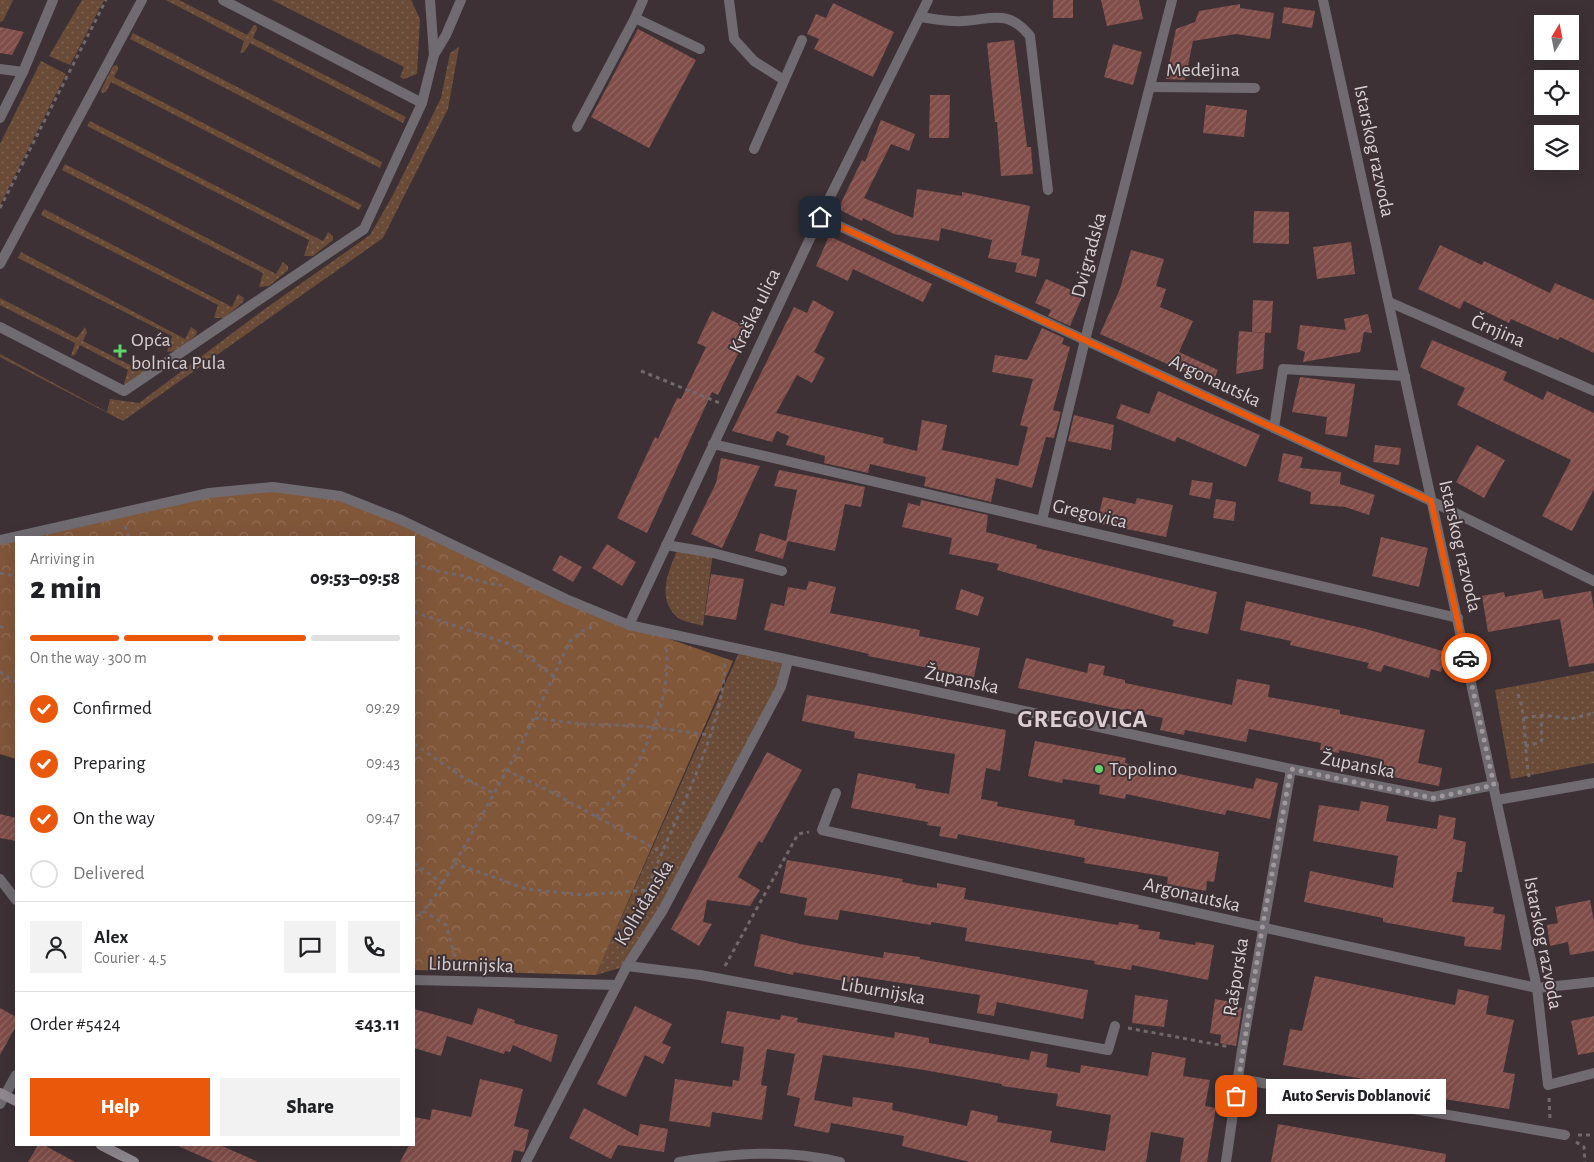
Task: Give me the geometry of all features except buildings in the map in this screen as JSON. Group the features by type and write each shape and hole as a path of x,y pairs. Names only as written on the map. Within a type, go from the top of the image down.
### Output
{"main road":[{"path":"2,1097 15,1101"},
{"path":"104,1146 134,1162"}],"street":[{"path":"0,118 23,72 53,0"},
{"path":"0,264 142,0"},
{"path":"223,0 422,103"},
{"path":"0,327 124,391 364,228 422,103 434,55 430,0"},
{"path":"434,55 446,36 461,0"},
{"path":"577,127 643,0"},
{"path":"729,0 734,39 754,61 784,80"},
{"name":"Kraška ulica","path":"629,624 729,407 820,217 928,0"},
{"name":"Dvigradska","path":"1042,520 1085,340 1172,0"},
{"name":"Istarskog razvoda","path":"1323,0 1537,988 1548,1085"},
{"path":"920,17 946,21 1005,18 1020,24 1030,36 1048,190"},
{"path":"635,18 700,49"},
{"path":"754,149 802,40"},
{"path":"0,69 23,72"},
{"name":"Medejina","path":"1151,88 1255,88"},
{"name":"Argonautska","path":"820,217 1431,501 1594,581"},
{"name":"Črnjina","path":"1389,302 1594,391"},
{"path":"1274,428 1283,369 1405,376"},
{"name":"Gregovica","path":"713,444 1458,618"},
{"name":"Županska","path":"18,536 209,493 273,487 340,496 401,520 566,599 629,624 788,661 1433,798 1494,785"},
{"name":"Županska","path":"0,540 15,537"},
{"path":"666,546 713,554 782,571"},
{"name":"Kolhiđanska","path":"530,1161 627,966 663,910 781,687 788,661"},
{"name":"Rašporska","path":"1226,1162 1262,929 1291,769"},
{"path":"1497,800 1594,783"},
{"path":"822,830 836,793"},
{"name":"Argonautska","path":"822,830 1262,929 1537,988 1594,982"},
{"path":"0,879 15,899"},
{"name":"Liburnijska","path":"627,966 718,978 1108,1050 1115,1026"},
{"name":"Liburnijska","path":"415,980 617,985"},
{"path":"1548,1085 1594,1073"},
{"path":"2,1097 15,1077"},
{"path":"1239,1079 1565,1135"},
{"path":"679,1162 761,1152 817,1156 840,1162"}],"path":[{"path":"0,208 106,0"},
{"path":"641,371 729,407"},
{"path":"415,563 429,570 465,577 488,584 508,585"},
{"path":"0,572 15,576"},
{"path":"415,612 512,645 555,677"},
{"path":"415,920 443,884 535,718 570,641 582,631 614,619"},
{"path":"0,626 2,627 0,630"},
{"path":"596,817 628,780 654,727 668,663 665,633"},
{"path":"647,890 710,735 725,681 725,659 718,645"},
{"path":"0,672 15,682"},
{"path":"11,680 15,678"},
{"path":"1518,694 1524,718 1525,746 1534,794"},
{"path":"1524,718 1541,716 1570,718 1594,712"},
{"path":"1525,746 1542,740 1541,716"},
{"path":"535,718 580,724 654,727 710,735"},
{"path":"415,745 464,778 493,793"},
{"path":"506,770 557,794 661,852"},
{"path":"718,978 798,834 822,830"},
{"path":"454,863 526,889 584,895 647,890"},
{"path":"415,864 443,884"},
{"path":"647,890 663,910"},
{"path":"423,911 446,925 456,955 460,982"},
{"path":"1115,1026 1242,1050"},
{"path":"1548,1085 1550,1133"},
{"path":"1565,1135 1584,1147 1585,1162"}],"shaded area":[{"path":"0,0 13,0 3,21 0,22"},
{"path":"82,0 104,0 70,65 49,56"},
{"path":"166,0 179,0 247,35 256,25 257,29 253,38 406,117 403,123 250,43 244,52 240,53 244,41"},
{"path":"272,0 411,0 420,19 417,74 404,79 400,77 404,67"},
{"path":"133,33 382,162 380,168 130,39"},
{"path":"459,47 448,109 383,238 123,421 0,357 0,354 107,412 110,399 139,403 262,311 370,235 393,195 441,98 450,53"},
{"path":"41,61 66,74 0,205 0,144"},
{"path":"117,65 118,69 114,77 362,205 359,210 111,82 106,92 102,93 101,90 113,66"},
{"path":"90,121 323,241 328,232 333,236 333,240 313,256 304,256 309,240 87,126"},
{"path":"65,164 276,274 283,262 288,266 288,270 269,286 259,287 263,273 62,170"},
{"path":"44,209 232,307 238,294 244,298 243,302 224,318 214,318 218,305 41,215"},
{"path":"21,252 185,339 191,327 197,331 196,335 177,351 167,352 172,336 18,258"},
{"path":"0,298 77,338 85,327 87,332 83,341 142,371 148,359 153,363 153,367 127,384 124,384 128,370 80,345 75,355 71,356 75,343 0,305"},
{"path":"678,548 713,553 703,626 679,619 670,609 667,601 666,583"},
{"path":"740,650 788,661 781,687 627,966 596,975"},
{"path":"1594,671 1594,763 1511,779 1495,690"}],"green space":[{"path":"273,487 340,496 629,625 733,661 596,975 415,970 415,536 17,536 122,512"},
{"path":"15,537 15,759 0,754 0,540"}],"way so far":[{"path":"1236,1096 1262,929 1291,769 1433,798 1494,785 1466,658"}],"place":[{"name":"Opća bolnica Pula","path":"120,351"},
{"name":"Topolino","path":"1099,769"},
{"name":"Auto Servis Doblanović","path":"1236,1096"}],"district":[{"name":"GREGOVICA","path":"1083,719"}],"route":[{"path":"820,217 1431,501 1466,658"}]}
